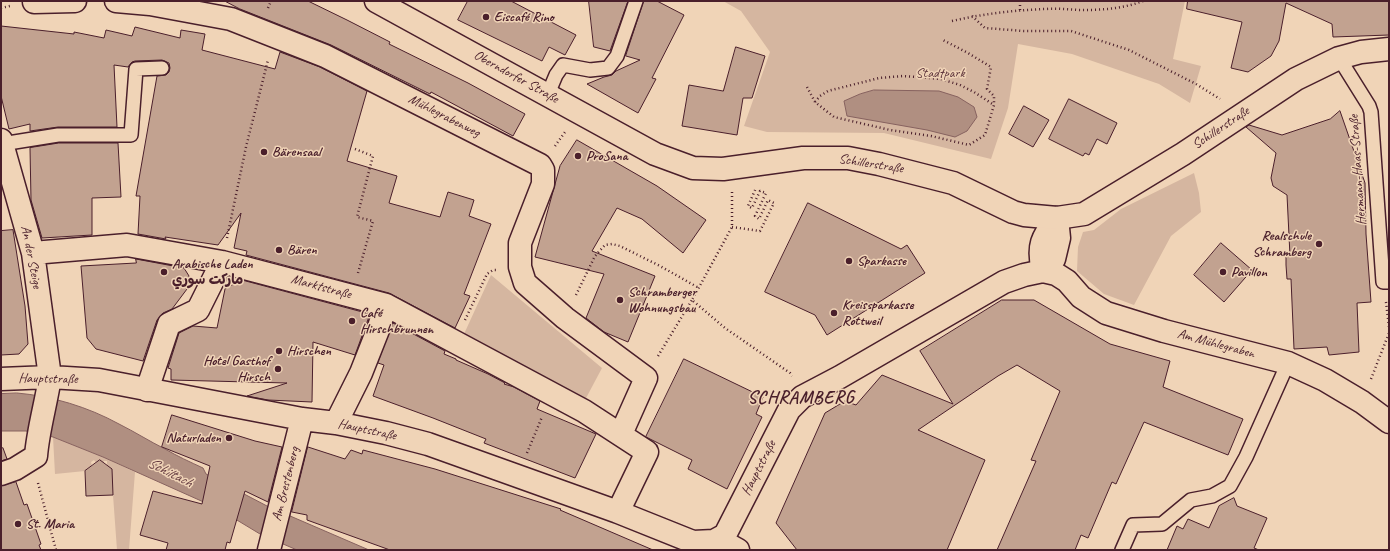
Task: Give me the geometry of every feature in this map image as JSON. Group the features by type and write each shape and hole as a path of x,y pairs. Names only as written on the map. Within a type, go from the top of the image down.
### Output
{"street":[{"path":"34,2 75,1"},
{"name":"Mühlegrabenweg","path":"116,1 150,4 231,19 325,56 540,164 543,170 543,184 522,239 520,252 520,267 525,283 565,318 646,378"},
{"name":"Oberndorfer Straße","path":"376,1 655,154"},
{"name":"Schillerstraße","path":"655,154 693,168 723,169 803,158 848,158 879,164 953,183 1013,212 1024,215 1058,218 1084,214 1183,154 1296,79 1339,58 1361,52 1389,48"},
{"name":"An der Steige","path":"2,142 10,200 33,253 48,386 37,449"},
{"path":"802,397 840,377 1004,282 1024,274 1043,271 1054,259 1057,250 1059,238 1058,218"},
{"name":"Marktstraße","path":"33,253 127,245 222,262 386,305 584,411 647,452 618,512"},
{"path":"147,390 169,324 198,310 222,262"},
{"name":"Am Mühlegraben","path":"1043,271 1056,274 1067,282 1081,297 1106,313 1164,331 1288,363 1324,380 1362,402 1389,422"},
{"path":"336,423 361,373 386,305"},
{"name":"Hauptstraße","path":"1,378 48,386 99,380 302,419 336,423 386,433 428,444 618,512 693,542 718,539 725,535 789,410 802,397"},
{"path":"621,434 646,378"},
{"name":"Am Brestenberg","path":"269,548 302,419"},
{"path":"1,474 15,470 37,449"},
{"path":"718,539 738,550"}],"lane":[{"path":"548,94 556,75 563,65 590,70 608,68 617,56 636,1"},
{"name":"Hermann-Haas-Straße","path":"1339,58 1369,106 1371,112 1386,282"},
{"path":"2,142 58,135 131,135 136,69 162,68"},
{"path":"1122,550 1133,525 1162,524 1191,500 1212,496 1230,486 1246,457 1288,363"}],"path":[{"path":"1020,1 1020,10"},
{"path":"952,21 972,16 1020,10 1048,8 1086,10 1123,7 1143,1"},
{"path":"972,16 985,28 1024,31 1071,31 1130,50 1196,84 1243,113"},
{"path":"222,262 246,147 274,36"},
{"path":"807,87 815,102 834,116 890,130 931,136 969,145 984,135 994,105 994,96 986,90 991,67 943,40"},
{"path":"815,102 820,96 828,91 879,78 903,76 940,79 960,85 994,105"},
{"path":"352,296 373,220 357,217 373,156 355,150"},
{"path":"732,227 760,231 774,203 768,200 759,218 755,216 766,193 760,191 752,208 748,206 758,186 753,183"},
{"path":"646,378 699,288 732,227 732,194 737,193"},
{"path":"565,318 595,256 605,245 612,244 620,246 699,288"},
{"path":"455,342 487,274 493,270 520,267"},
{"path":"1386,282 1389,327"},
{"path":"692,300 725,328 790,373 802,397"},
{"path":"1362,402 1389,333"},
{"path":"518,476 551,394"},
{"path":"37,449 36,476 56,550"}],"green space":[{"name":"Stadtpark","path":"723,1 1185,1 1173,59 1201,66 1190,103 1159,84 1072,54 1018,44 1008,108 991,159 884,133 767,132 744,126 770,52 741,11"},
{"path":"1194,173 1199,193 1201,212 1171,236 1134,305 1104,294 1077,271 1078,247 1083,232 1094,230 1121,209"},
{"path":"491,275 602,368 585,400 464,334"},
{"path":"53,437 103,457 135,472 129,550 117,550 113,495 107,461 104,461 103,465 97,464 94,460 91,462 92,466 85,471 55,474"}],"water":[{"path":"874,90 939,91 958,97 974,107 977,117 967,131 955,137 927,130 847,116 844,101"},
{"name":"Schiltach","path":"1,394 30,394 70,403 95,412 179,457 203,468 206,474 267,506 369,550 297,550 260,534 217,508 103,457 53,437 26,431 1,431"}],"building":[{"path":"225,1 308,1 390,42 389,44 468,83 525,114 513,136 431,92 430,94 331,45 240,9"},
{"path":"468,1 511,1 576,35 565,55 549,47 542,61 458,20"},
{"path":"589,1 628,1 610,51 594,47"},
{"path":"644,1 657,1 684,15 652,78 656,79 638,113 587,84 612,75 616,71 640,60 626,56"},
{"path":"1188,1 1389,1 1389,35 1333,37 1332,24 1286,3 1279,41 1271,56 1248,72 1231,68 1242,22 1187,9"},
{"path":"1,26 74,34 74,32 104,38 106,30 132,36 135,27 180,38 181,30 205,34 202,50 275,69 280,52 320,67 367,91 347,161 397,176 389,203 440,217 448,192 474,200 469,216 491,224 464,294 470,296 455,328 389,293 246,255 247,251 234,248 241,213 218,245 138,234 140,196 136,196 157,76 166,75 169,72 169,63 162,60 135,61 128,67 114,65 117,127 58,127 30,131 30,124 9,129 1,96"},
{"path":"736,47 765,56 752,98 743,98 737,135 682,126 689,85 723,91"},
{"path":"1069,99 1117,123 1107,144 1097,139 1089,155 1085,153 1083,156 1049,139"},
{"path":"1024,106 1049,120 1033,147 1009,134"},
{"path":"1340,111 1365,183 1366,234 1371,302 1357,303 1359,352 1329,355 1327,347 1294,349 1291,279 1287,279 1286,265 1286,256 1290,256 1287,195 1273,186 1271,178 1276,153 1246,127 1249,125 1282,135 1330,119"},
{"path":"577,140 657,186 706,220 683,253 642,219 617,208 592,251 655,276 628,342 604,332 586,318 604,274 535,257 560,166"},
{"path":"59,143 118,143 121,197 92,198 92,235 42,238 31,200 30,148"},
{"name":"Sparkasse","path":"808,203 901,249 907,245 925,273 827,335 815,315 765,292"},
{"path":"13,230 25,306 28,344 19,354 1,355 1,231"},
{"name":"Pavillon","path":"1221,243 1252,270 1224,302 1194,275"},
{"path":"136,259 184,268 189,276 187,289 172,309 163,313 157,320 143,361 96,349 87,338 81,266 136,263"},
{"path":"242,280 370,314 355,355 313,342 312,402 268,400 247,396 287,383 171,380 171,369 168,368 179,333 193,326 217,328 225,289"},
{"path":"1002,300 1034,300 1110,344 1170,361 1163,387 1243,419 1228,455 1144,422 1116,484 1112,482 1088,538 1081,535 1075,550 997,550 1036,461 1031,460 1060,391 1017,365 998,376 918,430 985,460 947,550 797,550 776,523 825,413 845,401 856,405 882,375 953,404 920,351"},
{"path":"393,323 445,351 444,354 488,374 505,383 504,384 514,387 540,401 537,409 596,434 575,478 484,443 486,439 373,396 384,365 378,363"},
{"path":"684,359 763,397 756,414 762,417 727,489 688,469 692,460 646,437"},
{"path":"172,415 255,441 282,447 268,502 245,491 230,543 227,542 225,550 166,550 168,543 140,535 153,491 202,504 210,466 162,447"},
{"path":"308,447 345,459 351,450 362,454 363,450 435,469 561,509 560,510 653,550 390,550 307,520 307,515 292,512"},
{"path":"3,448 7,459 1,461 1,449"},
{"path":"100,460 112,469 113,495 86,496 85,471"},
{"name":"St. Maria","path":"16,482 24,505 27,504 41,544 39,545 41,550 1,550 1,486"},
{"path":"1234,498 1237,506 1267,518 1254,548 1259,550 1167,550 1177,526 1183,529 1188,519 1209,528 1219,506"}],"place":[{"name":"Eiscafé Rino","path":"486,17"},
{"name":"Bärensaal","path":"264,152"},
{"name":"ProSana","path":"578,156"},
{"name":"Realschule Schramberg","path":"1319,244"},
{"name":"Bären","path":"279,250"},
{"name":"Sparkasse","path":"849,261"},
{"name":"Arabische Laden ماركت سوري","path":"164,272"},
{"name":"Pavillon","path":"1223,272"},
{"name":"Schramberger Wohnungsbau","path":"620,300"},
{"name":"Kreissparkasse Rottweil","path":"834,313"},
{"name":"Café Hirschbrunnen","path":"352,321"},
{"name":"Hirschen","path":"279,351"},
{"name":"Hotel Gasthof Hirsch","path":"278,369"},
{"name":"Naturladen","path":"229,438"},
{"name":"St. Maria","path":"18,524"}],"district":[{"name":"SCHRAMBERG","path":"801,398"}]}
